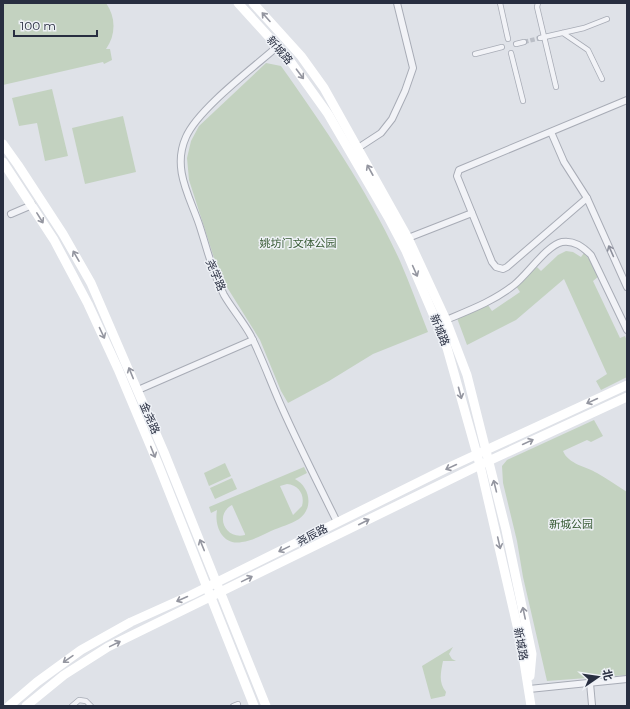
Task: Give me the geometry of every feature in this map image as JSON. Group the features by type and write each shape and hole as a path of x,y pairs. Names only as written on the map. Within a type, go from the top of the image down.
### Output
{"main road":[{"name":"新城路","path":"238,3 278,46 309,86 328,114 388,217 406,252 447,348 480,465 521,643 531,706"},
{"name":"新城路","path":"253,3 300,56 324,88 408,238 446,320 466,375 489,460 532,654 529,689 535,706"},
{"name":"金尧路","path":"3,144 59,228 91,283 138,390 222,591 266,706"},
{"name":"金尧路","path":"3,162 54,240 88,304 130,397 208,586 254,706"},
{"name":"尧辰路","path":"9,706 37,682 81,650 131,622 477,455 627,385"},
{"name":"尧辰路","path":"26,706 47,688 88,659 222,591 489,460 627,397"}],"street":[{"path":"358,148 381,134 392,119 405,91 413,68 397,3"},
{"path":"500,3 508,38"},
{"path":"538,3 537,7 542,38 556,87"},
{"path":"542,38 584,28 607,19"},
{"path":"564,33 588,50 602,79"},
{"path":"516,44 524,42"},
{"name":"尧学路","path":"278,46 204,112 192,125 185,138 180,157 184,187 199,224 210,265 225,297 253,340 283,411 337,522"},
{"path":"475,54 502,47"},
{"path":"511,53 523,101"},
{"path":"587,198 503,269 496,267 492,262 457,176 459,170 627,100"},
{"path":"552,132 564,162 587,198 627,287"},
{"path":"11,214 32,205"},
{"path":"408,238 472,213"},
{"path":"446,320 495,299 529,272 553,246 561,242 571,242 582,246 591,255 627,330"},
{"path":"138,390 253,340"},
{"path":"529,689 627,679"},
{"path":"590,683 592,705"},
{"path":"72,706 79,700 86,701 90,706"}],"green space":[{"path":"3,3 106,3 112,14 114,26 112,38 106,49 110,49 112,60 104,64 103,62 3,85"},
{"name":"姚坊门文体公园","path":"266,63 281,66 345,160 388,235 428,332 373,354 329,381 288,403 281,391 260,340 225,284 215,261 189,180 187,158 191,141 199,126"},
{"path":"52,89 68,156 45,161 37,123 19,126 12,98"},
{"path":"123,116 136,172 85,184 72,128"},
{"path":"566,251 573,252 581,257 584,253 589,259 599,276 593,281 620,338 625,336 627,341 627,377 601,390 596,381 607,374 564,279 516,320 467,345 457,318 488,305 492,311 520,292 516,286 537,267 541,271 558,255"},
{"name":"新城公园","path":"594,420 603,436 591,442 587,440 563,451 565,455 573,462 597,473 627,492 627,675 547,681 503,483 502,466 507,460"},
{"path":"225,463 231,476 209,486 204,473"},
{"path":"304,467 307,473 295,479 307,492 308,504 304,514 296,521 253,539 235,542 225,538 221,534 217,523 217,510 211,513 209,507","holes":["287,484 298,488 303,498 302,506 293,515 280,486","232,505 245,534 245,535 238,536 232,534 224,526 224,515 227,509"]},
{"path":"232,478 237,489 215,499 210,488"},
{"path":"453,647 449,654 452,659 456,661 443,661 441,681 446,692 445,696 431,699 422,666"}],"tunnel":[{"path":"524,42 540,38"}]}
